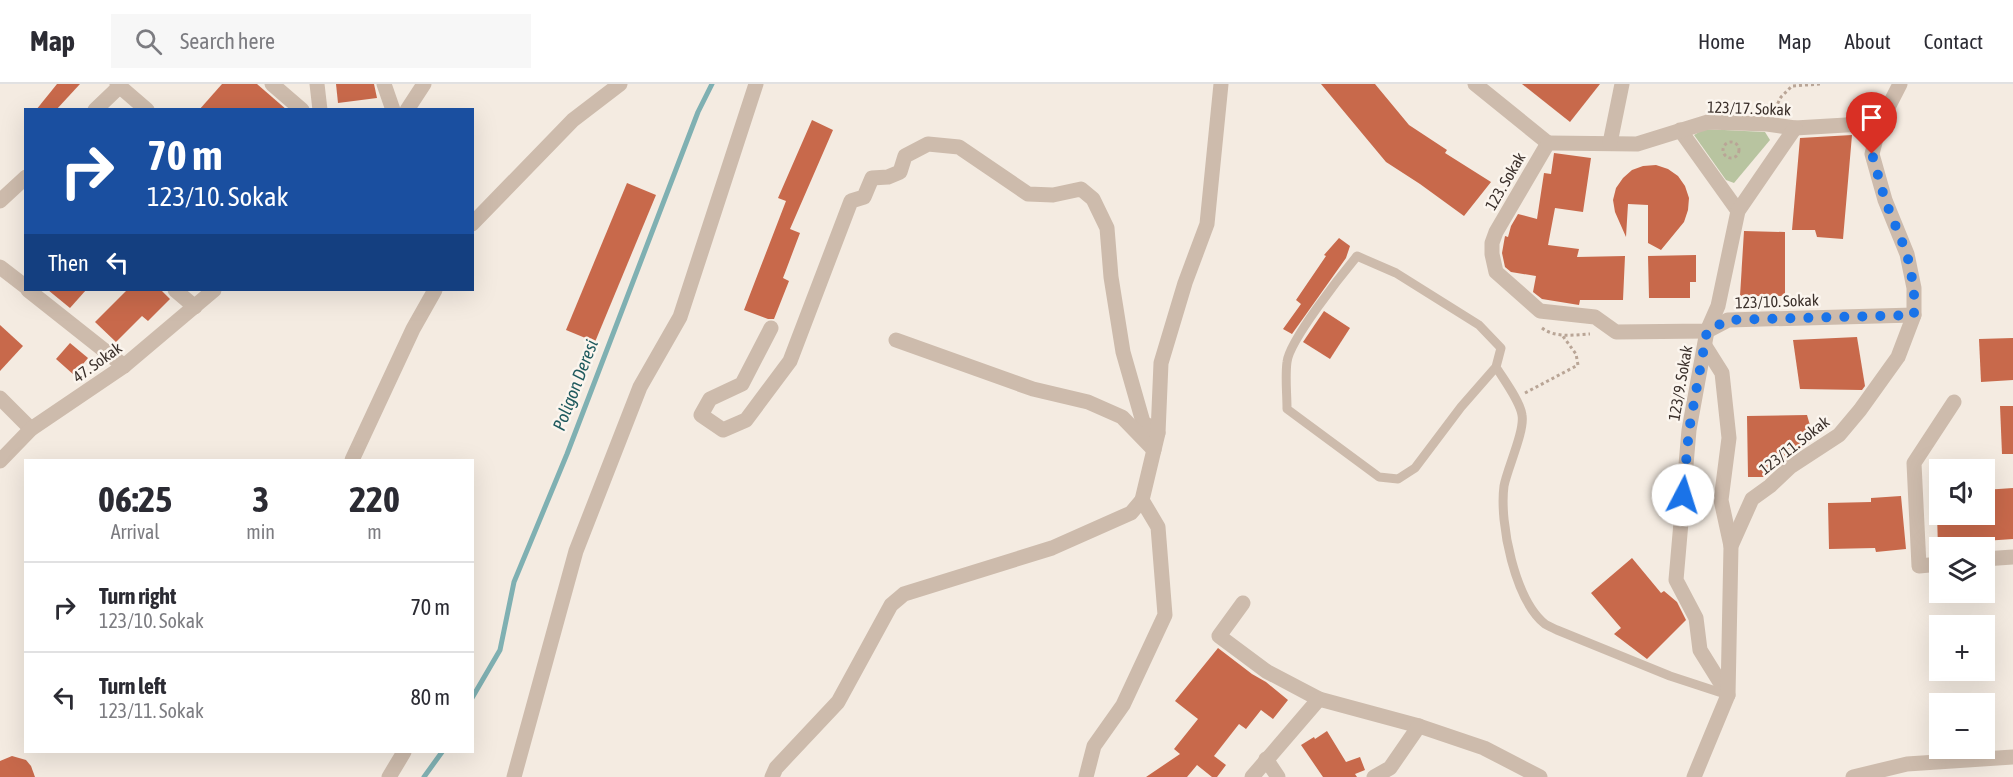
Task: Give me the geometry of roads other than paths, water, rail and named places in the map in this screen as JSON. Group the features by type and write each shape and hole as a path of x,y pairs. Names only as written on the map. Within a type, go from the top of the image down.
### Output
{"street":[{"path":"272,84 300,108"},
{"path":"318,84 320,108"},
{"path":"384,84 392,108"},
{"path":"408,108 424,84"},
{"path":"474,222 573,120 620,84"},
{"path":"514,777 576,551 640,387 680,317 756,84"},
{"path":"772,777 776,768 838,702 891,605 904,594 1052,549 1131,513 1142,500 1158,432 1161,363 1185,283 1207,224 1221,84"},
{"name":"123. Sokak","path":"1474,84 1548,144 1496,232 1492,243 1496,272 1540,311"},
{"path":"1610,143 1622,84"},
{"name":"123/11. Sokak","path":"1694,777 1728,695 1731,546 1752,499 1790,467 1839,435 1898,357 1914,315 1914,288 1907,254 1885,200 1872,154 1880,123 1900,84"},
{"path":"97,108 118,85 145,108"},
{"name":"123/17. Sokak","path":"1548,144 1637,144 1708,122 1767,124 1795,128 1880,123"},
{"name":"123/9. Sokak","path":"1728,695 1700,650 1696,618 1676,580 1689,430 1706,338 1718,306 1738,211 1795,128"},
{"path":"1680,130 1738,211"},
{"path":"771,328 742,384 710,399 701,415 723,430 746,420 790,361 851,201 864,197 872,178 888,177 900,172 905,156 928,144 959,147 1028,194 1053,195 1081,189 1093,199 1107,228 1111,277 1123,352 1143,422 1158,432"},
{"path":"0,201 24,179"},
{"path":"0,267 24,286"},
{"path":"31,291 124,366"},
{"path":"176,291 195,307"},
{"name":"47. Sokak","path":"0,460 31,429 124,366 213,291"},
{"path":"351,459 413,329 434,291"},
{"name":"123/10. Sokak","path":"1540,311 1595,317 1616,332 1706,338 1728,320 1914,315"},
{"path":"1706,338 1722,373 1729,438 1721,500 1731,546"},
{"path":"896,340 1033,389 1088,402 1122,417 1154,450"},
{"path":"0,398 31,429"},
{"path":"1929,565 1919,566 1914,463 1954,402"},
{"path":"1086,777 1094,746 1122,705 1165,615 1158,527 1142,500"},
{"path":"1995,559 2013,557"},
{"path":"1243,603 1219,636 1266,671 1319,699 1419,726 1484,748 1540,777"},
{"path":"1252,777 1319,699"},
{"path":"1374,777 1390,768 1419,726"},
{"path":"389,777 403,753"},
{"path":"1853,777 2013,757"},
{"path":"1266,759 1278,777"}],"lane":[{"path":"1496,367 1461,407 1415,468 1398,479 1378,477 1287,409 1287,359 1295,342 1331,289 1357,256 1396,273 1479,325 1501,348 1496,367 1516,398 1523,416 1504,487 1504,523 1512,564 1518,582 1532,608 1544,623 1557,630 1670,676 1728,695"}],"waterway":[{"name":"Poligon Deresi","path":"474,695 500,650 514,582 567,454 698,112 712,84"},
{"name":"Poligon Deresi","path":"424,777 441,753"}]}
